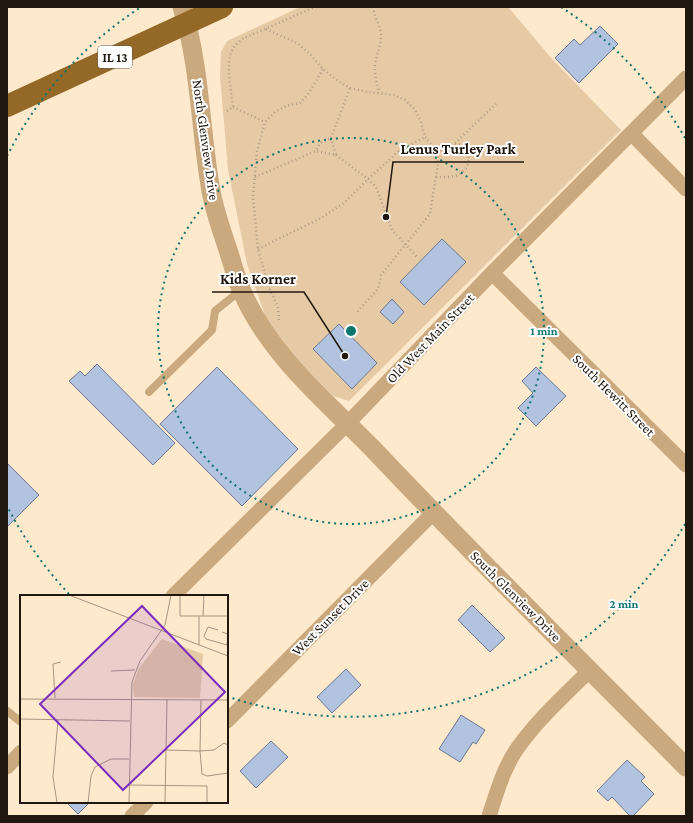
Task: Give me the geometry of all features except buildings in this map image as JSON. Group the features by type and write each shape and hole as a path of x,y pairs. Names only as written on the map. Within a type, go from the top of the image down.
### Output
{"highway":[{"name":"IL 13","path":"7,106 185,15 222,7"}],"street":[{"name":"North Glenview Drive","path":"185,15 194,59 210,187 241,290 256,318 277,350 305,382 348,423"},
{"name":"Old West Main Street","path":"174,595 348,423 492,273 632,134 686,78"},
{"path":"632,134 686,189"},
{"name":"South Hewitt Street","path":"492,273 686,465"},
{"name":"South Glenview Drive","path":"348,423 433,513 686,767"},
{"name":"West Sunset Drive","path":"228,720 433,513"},
{"path":"489,816 504,774 518,746 547,712 590,670"},
{"path":"7,767 20,753"}],"lane":[{"path":"149,392 212,330 214,311 241,290"},
{"path":"7,711 20,721"}],"path":[{"path":"232,107 229,61 233,49 242,39 315,7"},
{"path":"373,7 374,16 380,32 381,47 375,66 375,75 379,92"},
{"path":"266,29 297,43 338,81 350,88 394,95 405,100 415,110 421,122 425,137 438,153 438,164 430,214 381,275 378,289 357,312"},
{"path":"280,323 278,307 268,285 258,249 253,196 257,151 265,122 275,112 286,106 300,103 309,93 323,68"},
{"path":"336,155 331,138 350,88"},
{"path":"438,153 454,144 496,104"},
{"path":"227,110 232,107"},
{"path":"232,107 265,122"},
{"path":"258,249 321,218 344,203 368,179 399,152 425,137"},
{"path":"316,151 320,143 331,138"},
{"path":"436,177 450,177 460,174 466,169 469,161 468,154 459,145 454,144"},
{"path":"255,177 316,151 336,155 368,179 376,187 392,230 418,258"}],"shaded area":[{"path":"300,7 508,7 553,60 621,130 349,401 333,396 293,355 266,318 247,264 228,170 220,76 221,52 227,41"}],"place":[{"name":"Lenus Turley Park","path":"386,217"},
{"name":"Kids Korner","path":"345,356"}]}
